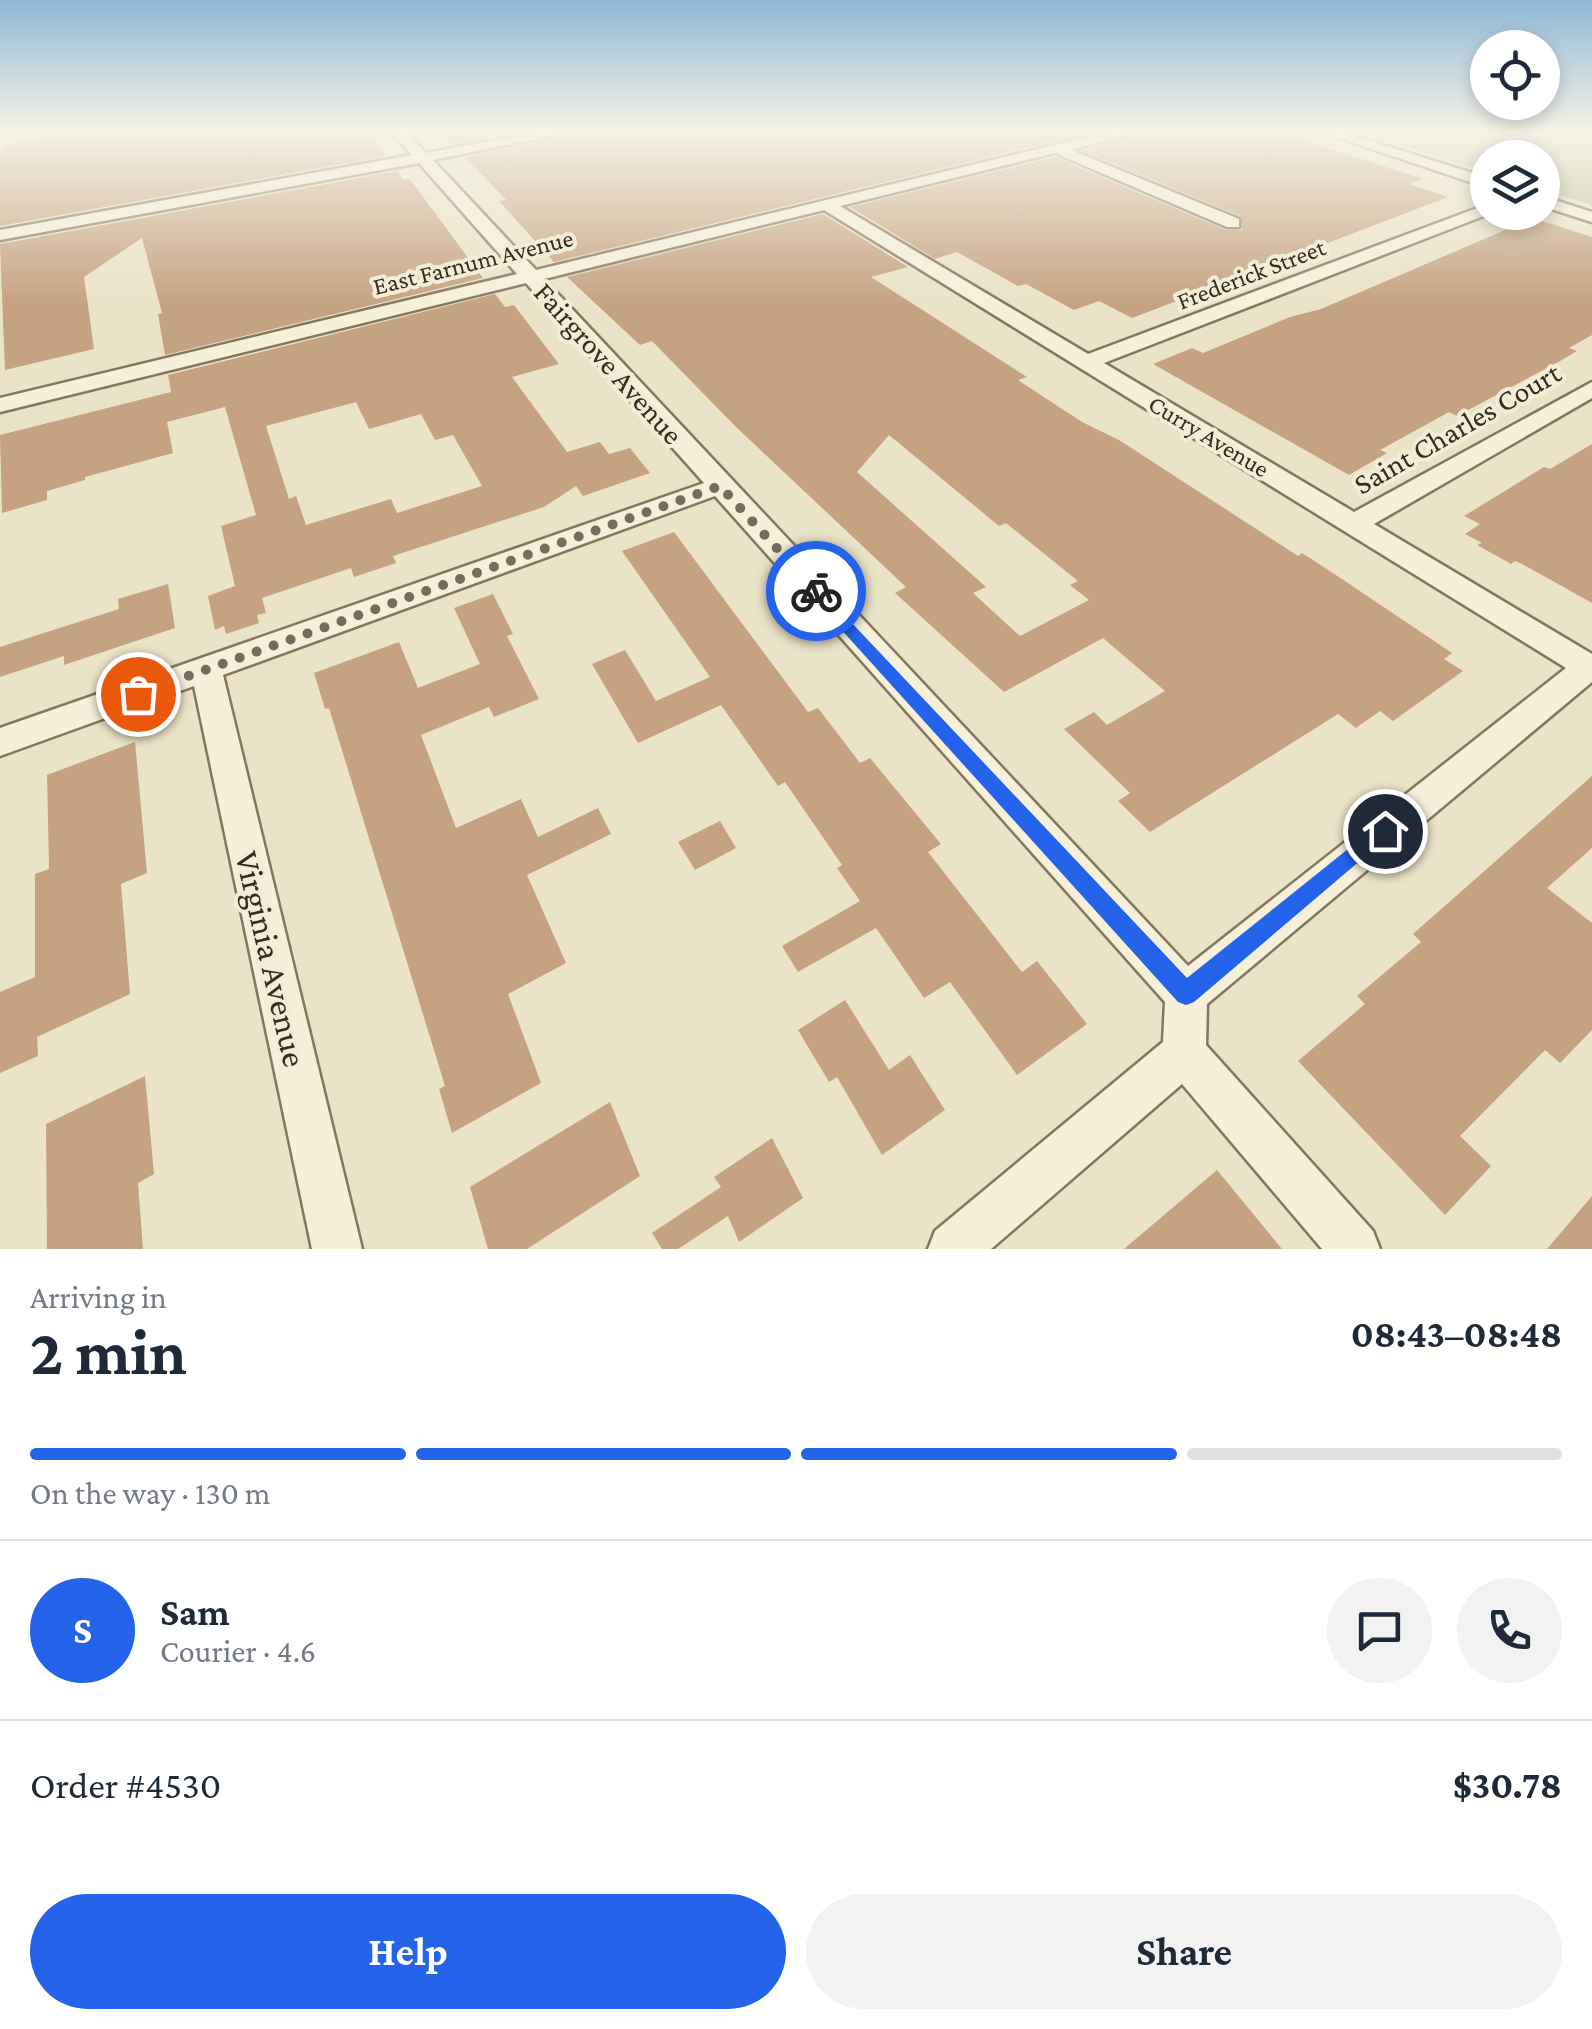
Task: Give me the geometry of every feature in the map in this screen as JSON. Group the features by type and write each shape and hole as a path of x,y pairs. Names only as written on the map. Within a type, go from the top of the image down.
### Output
{"street":[{"path":"0,235 256,188"},
{"name":"Fairgrove Avenue","path":"450,188 1186,994"},
{"name":"East Farnum Avenue","path":"0,404 890,188"},
{"path":"1151,188 1233,223"},
{"name":"Curry Avenue","path":"825,204 1590,668"},
{"path":"1560,206 1592,216"},
{"name":"Frederick Street","path":"1087,362 1470,215"},
{"name":"Saint Charles Court","path":"1354,524 1592,389"},
{"path":"0,742 720,486"},
{"path":"1355,1249 1184,1053 1186,994 1590,668"},
{"name":"Virginia Avenue","path":"206,670 336,1249"},
{"path":"953,1249 1184,1053"}],"green space":[{"path":"1560,188 1592,188 1592,205 1560,195"}],"building":[{"path":"0,188 208,188 0,226"},
{"path":"303,188 417,188 483,278 165,355 158,314 162,313 142,238 84,277 94,349 5,370 0,244"},
{"path":"495,188 859,188 554,262 499,201 506,200"},
{"path":"927,188 1128,188 1226,230 1242,230 1240,216 1173,188 1422,188 1448,197 1132,318 1099,301 1074,310 1026,284 1018,286 957,252 935,259 850,207"},
{"path":"823,214 908,267 871,277 1027,377 1018,380 1082,422 1119,440 1298,556 1302,553 1342,579 1452,653 1444,659 1463,671 1393,721 1380,711 1356,728 1338,714 1150,832 1118,801 1130,793 1064,729 1094,712 1107,725 1165,691 1103,638 1004,692 895,593 906,587 735,426 652,341 640,345 567,277","holes":["889,435 999,526 1006,523 1078,581 1070,585 1089,600 1020,636 973,593 986,587 857,472"]},
{"path":"1560,227 1592,237 1592,335 1569,348 1577,351 1457,416 1449,412 1380,450 1387,453 1349,475 1153,364 1192,348 1203,353 1290,317 1321,309 1505,230 1560,230"},
{"path":"495,294 505,307 514,305 559,364 512,377 567,452 600,442 609,454 630,448 650,473 583,496 576,486 544,507 393,556 396,563 354,577 351,568 262,598 266,613 257,615 259,623 226,634 224,626 215,630 208,596 235,586 221,526 256,515 225,407 167,422 173,453 85,477 47,491 47,500 2,513 0,435 171,392 168,375","holes":["356,402 369,429 421,414 435,440 453,435 482,486 397,513 391,499 306,525 296,496 289,499 266,426"]},
{"path":"1592,444 1592,603 1522,564 1511,564 1477,545 1482,543 1465,534 1480,524 1464,516 1544,467 1550,469"},
{"path":"674,532 808,712 818,708 860,763 870,758 941,844 928,852 1022,972 1037,961 1087,1024 1017,1075 950,982 924,998 876,928 798,972 782,946 860,901 837,868 842,865 785,782 778,786 721,705 638,743 592,664 625,650 656,701 710,677 622,551"},
{"path":"168,584 175,628 64,665 64,656 0,677 0,647 119,609 118,599"},
{"path":"493,594 513,634 507,636 539,699 494,717 489,707 421,735 456,828 521,799 538,837 598,808 611,834 527,875 566,963 508,994 541,1083 452,1133 439,1089 445,1086 329,708 325,709 314,673 399,642 418,688 480,664 454,608"},
{"path":"135,742 147,873 121,884 130,994 37,1037 38,1056 0,1073 0,992 35,977 35,874 49,869 47,775"},
{"path":"1592,776 1592,848 1547,888 1592,923 1592,1030 1560,1063 1545,1050 1460,1136 1491,1166 1445,1215 1298,1061 1365,1004 1357,996 1421,942 1413,934"},
{"path":"720,821 736,848 695,870 678,842"},
{"path":"845,1000 889,1070 910,1055 945,1110 882,1155 837,1077 829,1082 798,1030"},
{"path":"145,1076 154,1174 138,1183 143,1249 47,1249 46,1124"},
{"path":"610,1102 640,1176 527,1249 488,1249 470,1187"},
{"path":"772,1138 803,1198 739,1242 728,1216 678,1249 662,1249 652,1233 721,1187 714,1177"},
{"path":"1217,1170 1282,1249 1124,1249"},
{"path":"1592,1196 1592,1249 1547,1249"}],"way so far":[{"path":"138,694 720,486 816,591"}],"route":[{"path":"816,591 1186,994 1385,831"}]}
